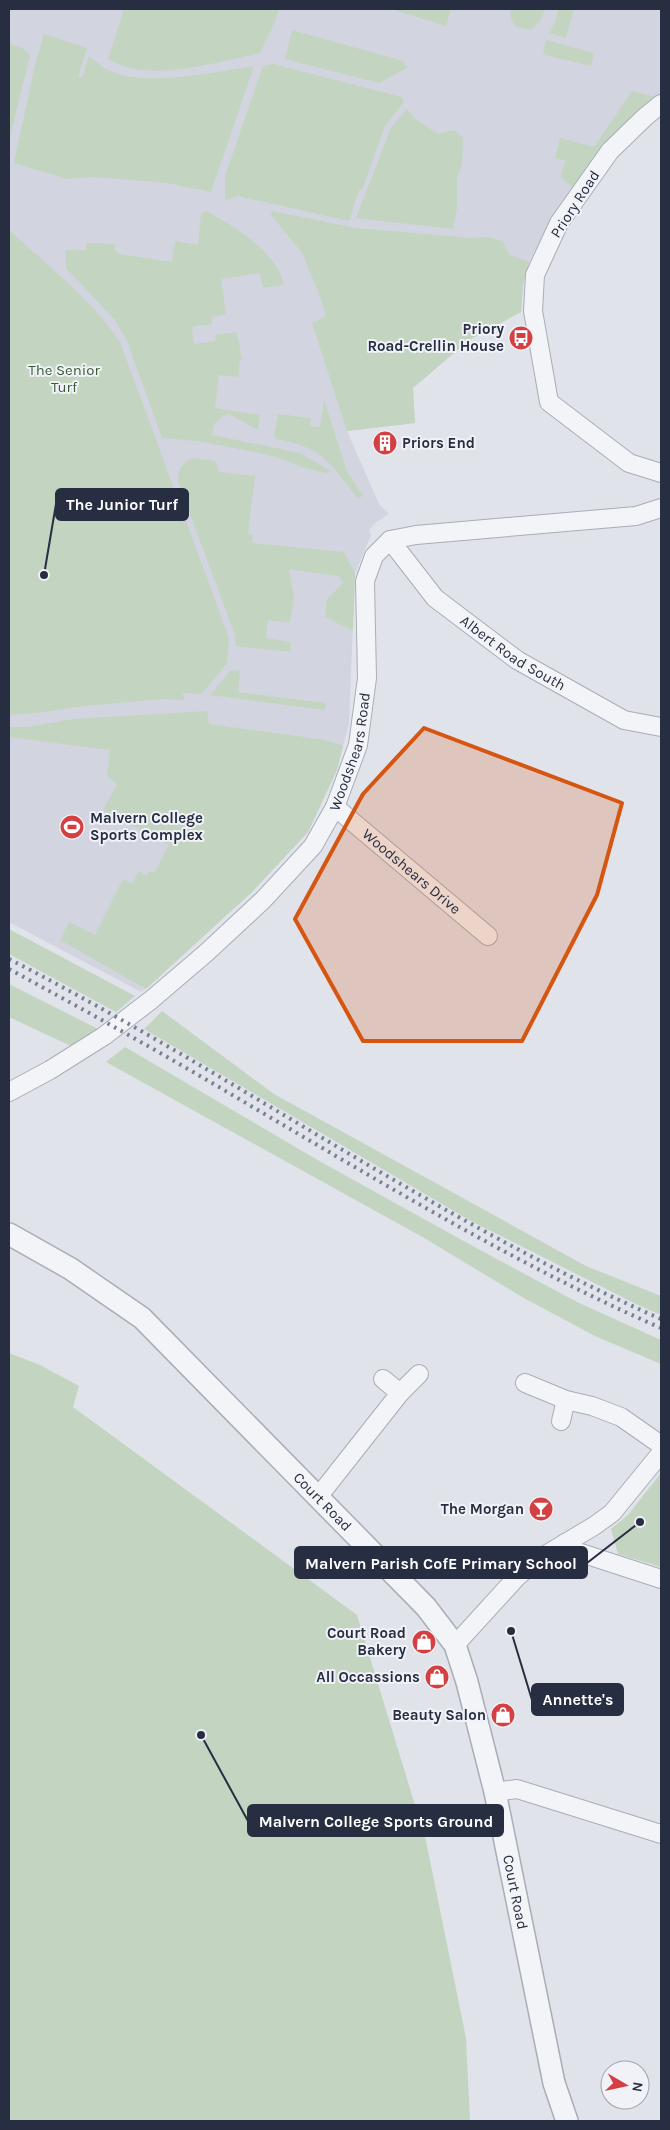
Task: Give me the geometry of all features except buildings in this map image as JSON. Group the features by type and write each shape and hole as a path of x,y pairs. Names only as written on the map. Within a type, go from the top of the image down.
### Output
{"street":[{"name":"Priory Road","path":"661,104 613,148 559,224 535,275 533,311 549,402 629,463 661,473"},
{"path":"390,540 416,535 636,516 661,508"},
{"name":"Albert Road South","path":"390,540 435,598 517,660 624,720 661,727"},
{"name":"Woodshears Road","path":"9,1092 50,1070 104,1036 206,953 263,900 313,846 334,807 358,745 367,678 365,581 374,556 390,540"},
{"name":"Woodshears Drive","path":"334,807 488,936"},
{"name":"Court Road","path":"9,1234 71,1269 142,1318 426,1607 455,1645 467,1682 495,1792 554,2083 567,2121"},
{"path":"318,1497 400,1393 419,1374"},
{"path":"383,1379 400,1393"},
{"path":"525,1383 566,1400 592,1406 621,1417 661,1445"},
{"path":"561,1421 566,1400"},
{"path":"455,1645 517,1577 537,1560 612,1513 661,1453"},
{"path":"565,1543 578,1552 661,1579"},
{"path":"495,1792 517,1789 661,1834"}],"highlighted area":[{"path":"424,728 622,803 597,895 522,1041 363,1041 295,919 363,794"}],"shaded area":[{"path":"9,9 661,9 661,97 596,156 557,209 529,262 523,285 521,312 469,340 413,388 415,423 347,431 379,504 389,514 375,523 369,530 371,535 355,574 349,723 337,770 308,832 252,892 141,992 9,922"}],"green space":[{"path":"124,9 279,9 260,53 212,64 160,71 130,68 108,59"},
{"path":"391,9 451,9 446,26"},
{"path":"510,9 545,9 541,20 531,30 516,27 511,19"},
{"path":"558,9 574,9 566,38 549,33 556,20"},
{"path":"292,30 403,61 407,68 379,83 285,59"},
{"path":"44,34 87,48 78,77 82,78 89,56 104,68 119,74 137,77 178,77 254,66 211,192 167,183 94,177 67,179 14,163 35,65"},
{"path":"546,40 594,53 591,66 545,55 543,51"},
{"path":"9,44 23,48 30,56 9,141"},
{"path":"273,64 402,97 404,102 385,126 362,190 359,190 349,221 237,196 225,201 225,176 263,66"},
{"path":"632,91 659,98 596,156 573,188 560,176 566,161 555,158 560,138 594,147"},
{"path":"407,109 415,119 438,134 454,130 463,138 462,164 457,178 457,207 453,229 356,218 391,128"},
{"path":"206,211 241,232 264,251 280,273 284,285 263,288 260,273 221,279 226,314 212,317 212,324 192,327 194,344 216,341 215,335 237,332 242,360 240,360 238,377 219,375 215,408 260,415 258,430 229,414 223,416 214,424 212,435 300,453 331,471 327,473 304,468 280,458 255,452 197,441 162,438 127,341 115,320 66,268 65,250 86,250 86,243 115,244 115,250 119,254 172,262 175,241 198,245 201,214"},
{"path":"272,211 356,228 471,238 487,237 503,241 509,255 529,262 523,285 521,312 469,340 413,388 415,423 347,431 312,323 326,316 318,291 302,253 271,215"},
{"name":"The Senior Turf","path":"9,230 96,311 120,342 229,638 227,663 202,694 183,693 184,700 162,699 9,715"},
{"path":"324,400 347,471 363,496 358,498 324,458 305,447 276,439 274,435 278,414 311,418 310,426 320,427"},
{"path":"192,458 215,461 219,472 255,476 248,534 253,535 252,543 344,552 355,574 353,631 325,617 327,599 343,583 338,576 289,569 294,597 290,623 268,620 266,638 291,642 290,652 236,646 234,632 178,482 181,468"},
{"path":"231,670 240,671 238,692 326,703 325,710 210,695"},
{"path":"207,711 209,724 326,740 343,746 337,770 308,832 252,892 146,989 60,940 69,922 95,935 123,879 132,884 139,871 147,876 149,871 154,873 169,845 103,810 117,784 107,776 110,750 9,737 9,727 27,727 74,719"},
{"path":"9,929 135,996 116,1012 9,954"},
{"path":"9,984 100,1030 75,1048 9,1017"},
{"path":"162,1011 274,1094 586,1266 661,1296 661,1315 471,1221 144,1029"},
{"path":"125,1047 321,1162 480,1250 577,1302 661,1340 661,1364 595,1336 522,1297 426,1239 106,1062"},
{"path":"9,1353 40,1365 79,1386 73,1407 357,1615 426,1841 466,2038 470,2121 9,2121"},
{"path":"661,1473 661,1567 618,1554 611,1529 628,1515"}],"railway":[{"path":"9,959 172,1049 413,1191 494,1236 577,1279 661,1319"},
{"path":"9,969 164,1055 455,1224 557,1279 661,1328"}],"place":[{"name":"Priory Road-Crellin House","path":"521,338"},
{"name":"Priors End","path":"385,443"},
{"name":"The Junior Turf","path":"44,575"},
{"name":"Malvern College Sports Complex","path":"72,827"},
{"name":"The Morgan","path":"541,1509"},
{"name":"Malvern Parish CofE Primary School","path":"640,1522"},
{"name":"Annette's","path":"511,1631"},
{"name":"Court Road Bakery","path":"424,1642"},
{"name":"All Occassions","path":"437,1677"},
{"name":"Beauty Salon","path":"503,1715"},
{"name":"Malvern College Sports Ground","path":"201,1735"}]}
